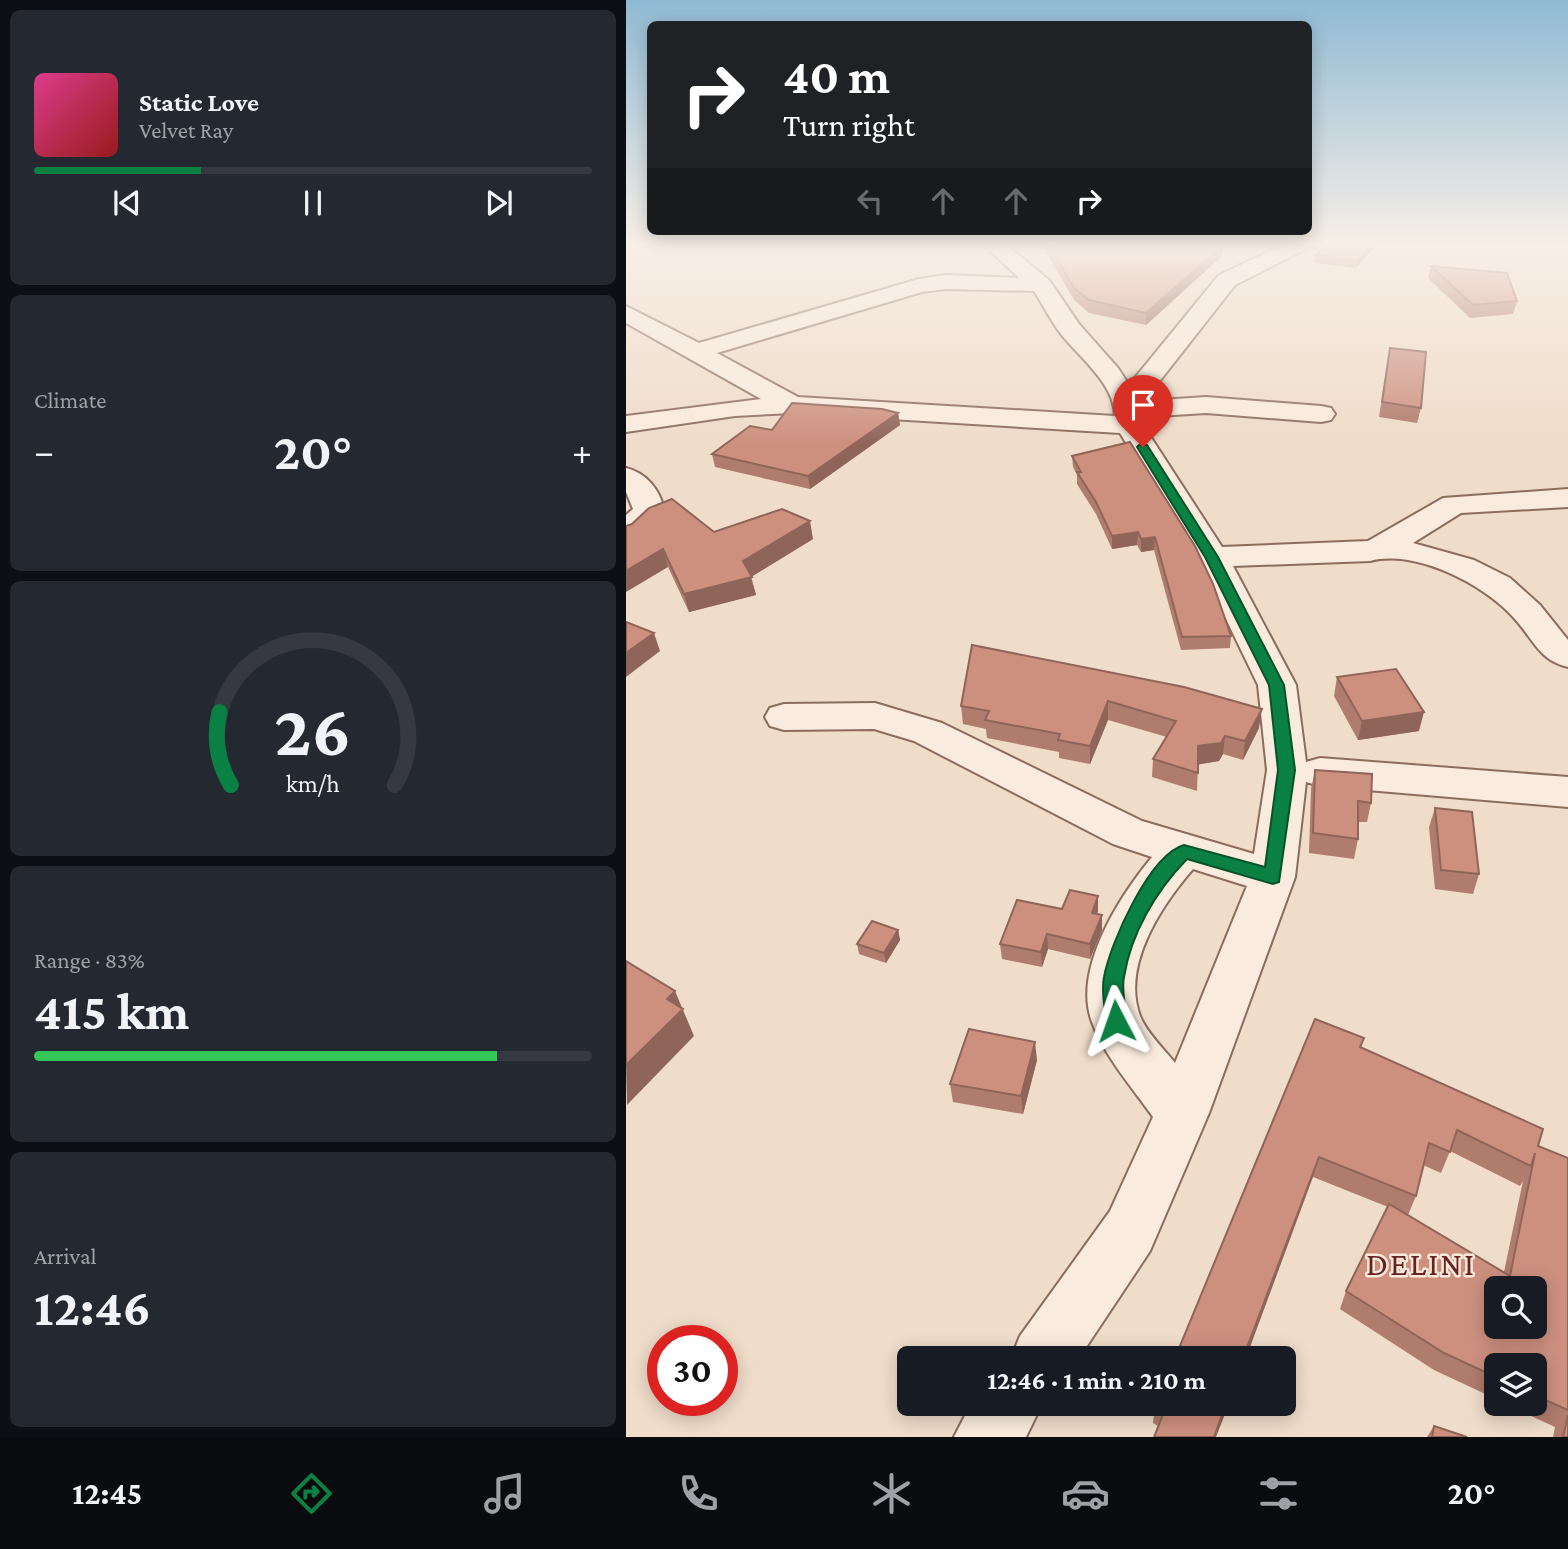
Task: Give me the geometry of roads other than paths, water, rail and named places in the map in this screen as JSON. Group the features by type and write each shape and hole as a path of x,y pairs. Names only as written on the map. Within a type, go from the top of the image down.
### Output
{"street":[{"path":"698,351 844,310"},
{"path":"1050,1346 1130,1231 1182,1113 1273,877 1287,770 1277,685 1212,557 1109,373 1070,329 1058,310"},
{"path":"1129,413 1205,310"},
{"path":"626,313 792,405"},
{"path":"626,424 735,408 792,405 1129,413 1206,405 1321,414"},
{"path":"626,477 641,489 649,511 626,532"},
{"path":"1212,557 1370,551 1384,547 1454,504 1568,498"},
{"path":"1384,547 1436,556 1495,583 1528,612 1548,642 1568,656"},
{"path":"785,717 875,716 928,732 1128,833 1273,877"},
{"path":"1287,770 1568,792"},
{"path":"1182,1113 1116,1021 1113,979 1132,919 1166,869 1184,851"},
{"path":"987,1437 1002,1416"}],"district":[{"name":"DELINI","path":"1421,1263"}]}
